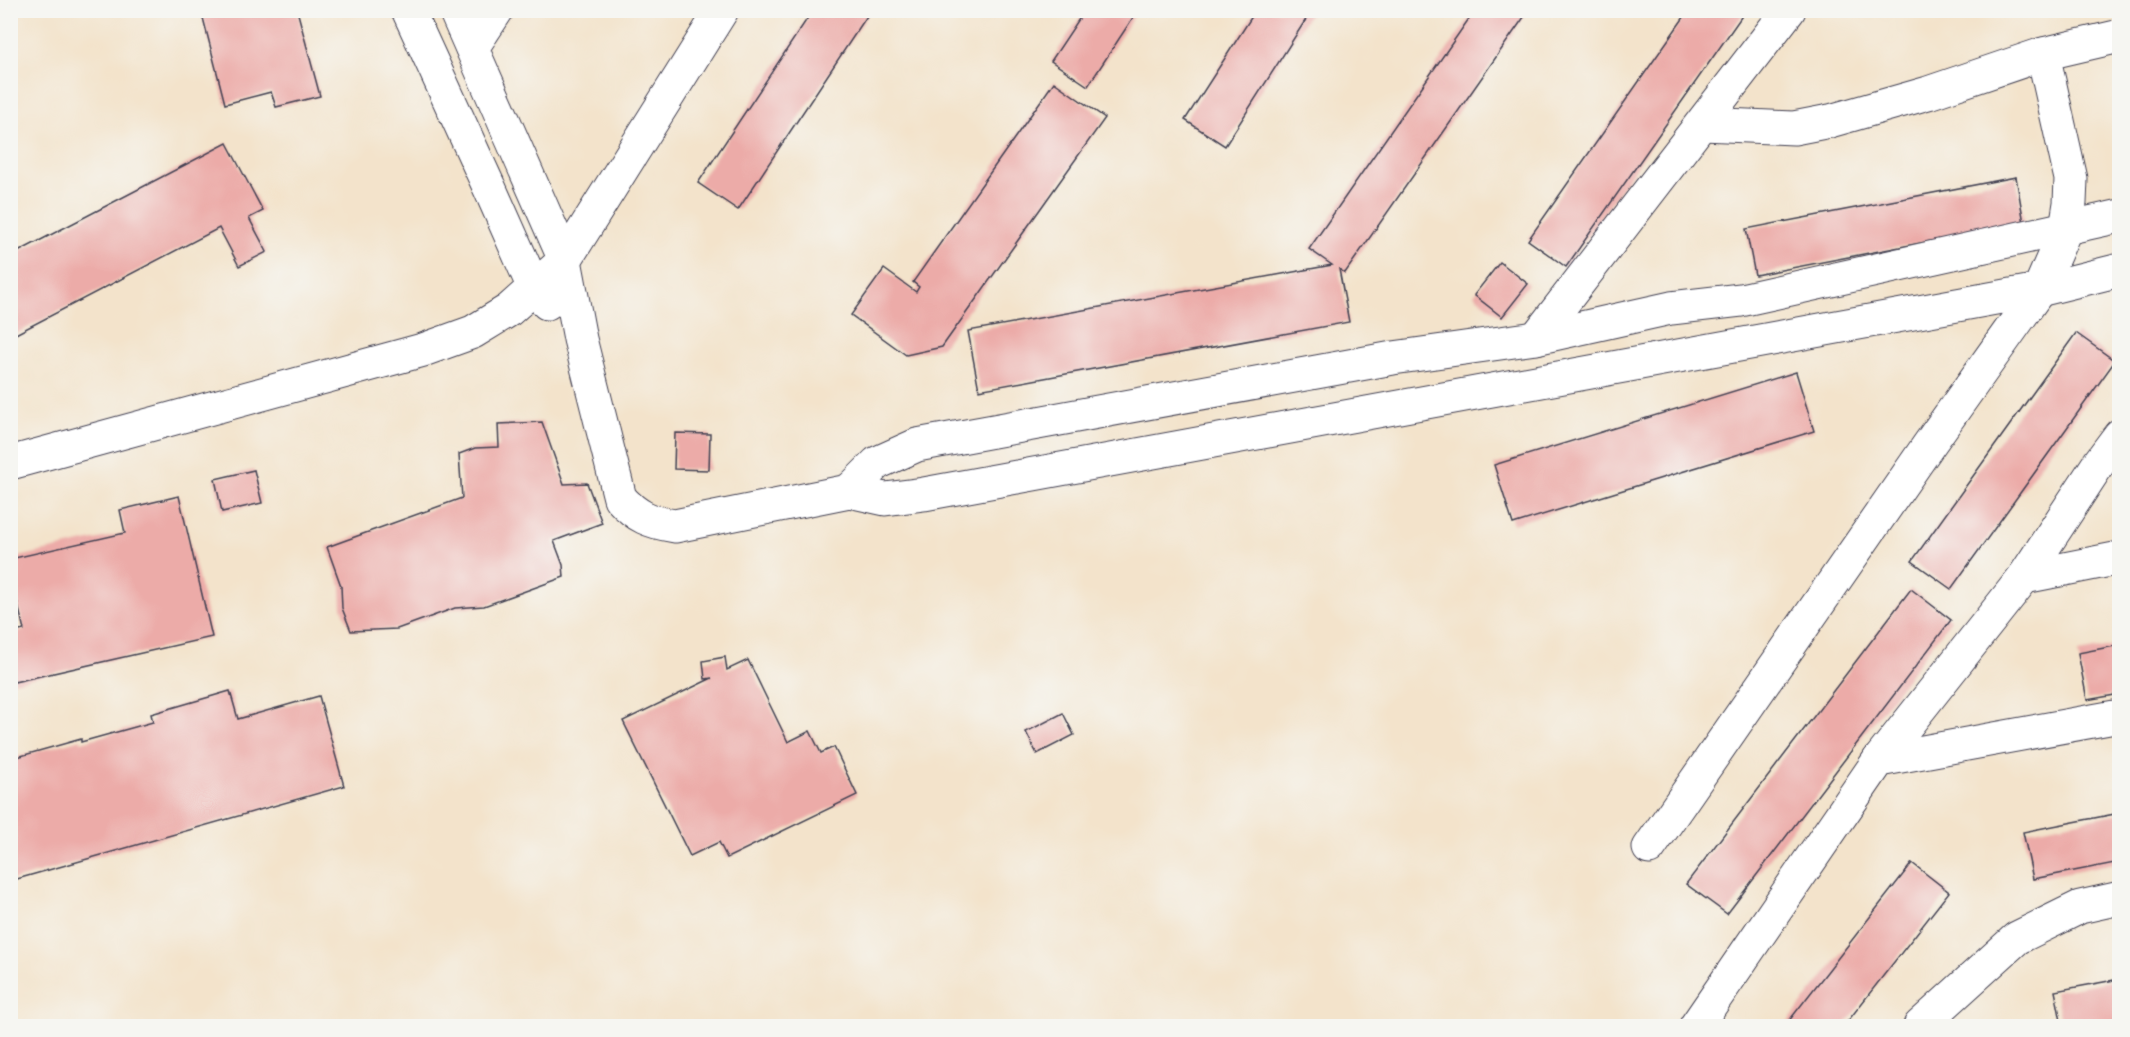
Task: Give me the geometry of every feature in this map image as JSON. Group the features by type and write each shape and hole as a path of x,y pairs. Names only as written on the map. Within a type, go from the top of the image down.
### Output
{"street":[{"path":"408,10 534,288 580,339"},
{"path":"455,10 565,260 580,339 620,498 630,510 652,523 675,526 849,490 885,499 924,494 2039,290 2120,270"},
{"path":"472,48 497,10"},
{"path":"10,463 423,350 473,332 509,310 565,260 722,10"},
{"path":"1536,338 1789,10"},
{"path":"1703,124 1794,128 1830,121 1928,93 2043,54 2120,36"},
{"path":"1649,848 2039,290 2066,228 2071,179 2043,54"},
{"path":"849,490 877,463 917,445 1393,358 1536,338 1671,308 1741,300 2120,216"},
{"path":"1393,358 1404,406"},
{"path":"1696,1026 1879,760 2024,577 2098,463 2120,435"},
{"path":"2024,577 2120,558"},
{"path":"1879,760 2120,716"},
{"path":"1920,1026 2017,938 2080,907 2120,898"}],"building":[{"path":"201,10 297,10 320,96 276,107 271,92 225,104"},
{"path":"813,10 871,10 738,210 698,183"},
{"path":"1085,10 1138,10 1088,86 1051,61"},
{"path":"1256,10 1312,10 1225,146 1185,120"},
{"path":"1475,10 1529,10 1345,273 1339,269 1349,322 979,390 968,331 1332,265 1309,249"},
{"path":"1689,10 1746,10 1566,267 1528,240"},
{"path":"1054,82 1105,118 942,347 906,355 851,315 884,269 916,292 919,287 913,282"},
{"path":"227,143 263,211 249,218 267,252 239,266 219,228 10,337 10,256"},
{"path":"2016,177 2024,223 1755,275 1746,229"},
{"path":"1500,262 1528,284 1502,317 1474,295"},
{"path":"2076,333 2115,361 1951,589 1912,561"},
{"path":"1796,372 1814,431 1513,524 1494,465"},
{"path":"542,422 564,484 587,483 602,523 554,541 563,565 564,577 484,606 455,608 397,629 351,631 342,608 341,586 327,547 462,498 459,454 475,448 499,447 498,424"},
{"path":"675,433 710,434 709,470 674,469"},
{"path":"254,470 262,503 222,512 215,479"},
{"path":"179,496 212,637 14,682 10,668 10,633 24,630 10,571 10,559 125,533 120,510"},
{"path":"1911,589 1951,620 1727,914 1686,884"},
{"path":"2120,645 2120,694 2087,700 2078,653"},
{"path":"725,657 727,670 748,660 788,742 810,731 821,753 834,747 857,795 727,858 719,842 690,856 623,721 712,678 705,679 703,661"},
{"path":"230,691 238,719 319,696 344,786 10,881 10,759 153,722 151,714"},
{"path":"1063,713 1074,735 1037,754 1026,732"},
{"path":"2120,813 2120,862 2033,879 2023,832"},
{"path":"1912,863 1949,892 1844,1026 1794,1026 1788,1022"},
{"path":"2120,979 2120,1026 2062,1026 2055,991"}]}
